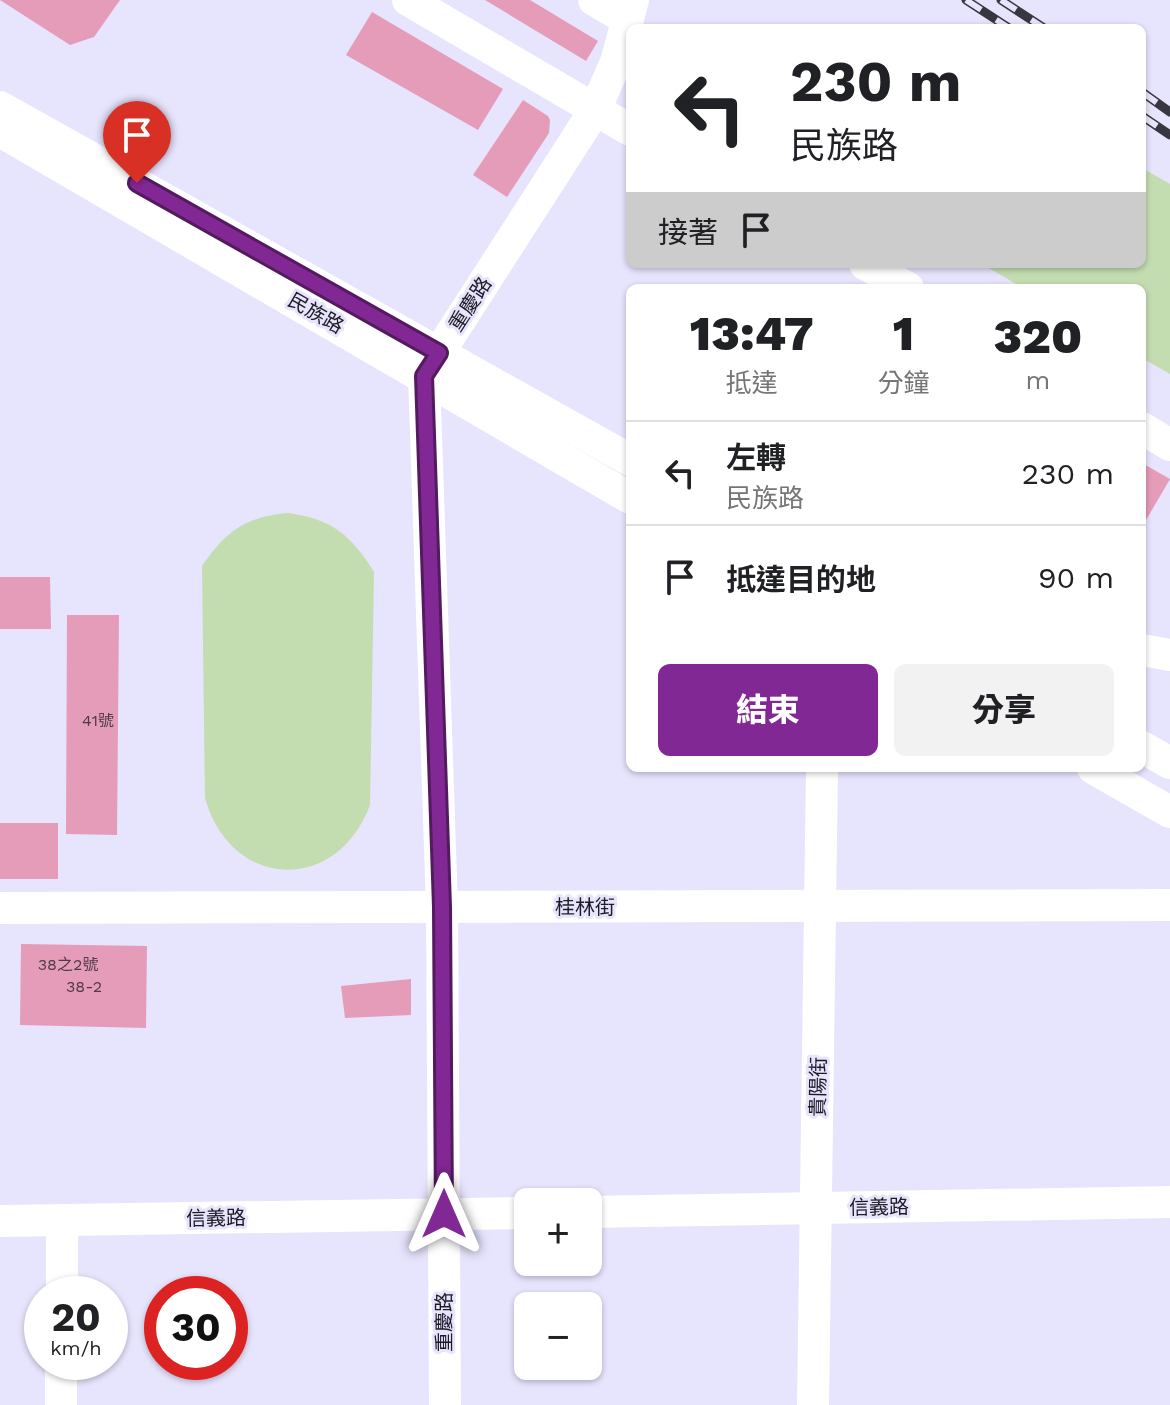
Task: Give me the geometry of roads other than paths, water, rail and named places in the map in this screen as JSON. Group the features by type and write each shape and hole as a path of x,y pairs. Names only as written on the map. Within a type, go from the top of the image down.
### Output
{"street":[{"path":"408,0 626,128"},
{"path":"594,0 631,10"},
{"name":"重慶路","path":"445,1405 442,907 431,364 595,110 616,62 626,27"},
{"name":"民族路","path":"0,107 431,364 626,495"},
{"name":"民族路","path":"4,143 431,364 626,458"},
{"path":"872,268 901,284"},
{"path":"1146,430 1170,445"},
{"path":"1146,651 1170,655"},
{"path":"1146,749 1170,763"},
{"name":"貴陽街","path":"813,1405 822,772"},
{"path":"1100,772 1170,812"},
{"name":"桂林街","path":"0,908 1170,905"},
{"name":"信義路","path":"602,1212 1170,1202"},
{"name":"信義路","path":"0,1221 514,1213"},
{"path":"62,1220 62,1276"},
{"path":"61,1380 61,1405"}],"railway":[{"path":"966,0 1003,24"},
{"path":"1001,0 1038,24"},
{"path":"1146,95 1170,112"},
{"path":"1146,119 1170,135"}]}
